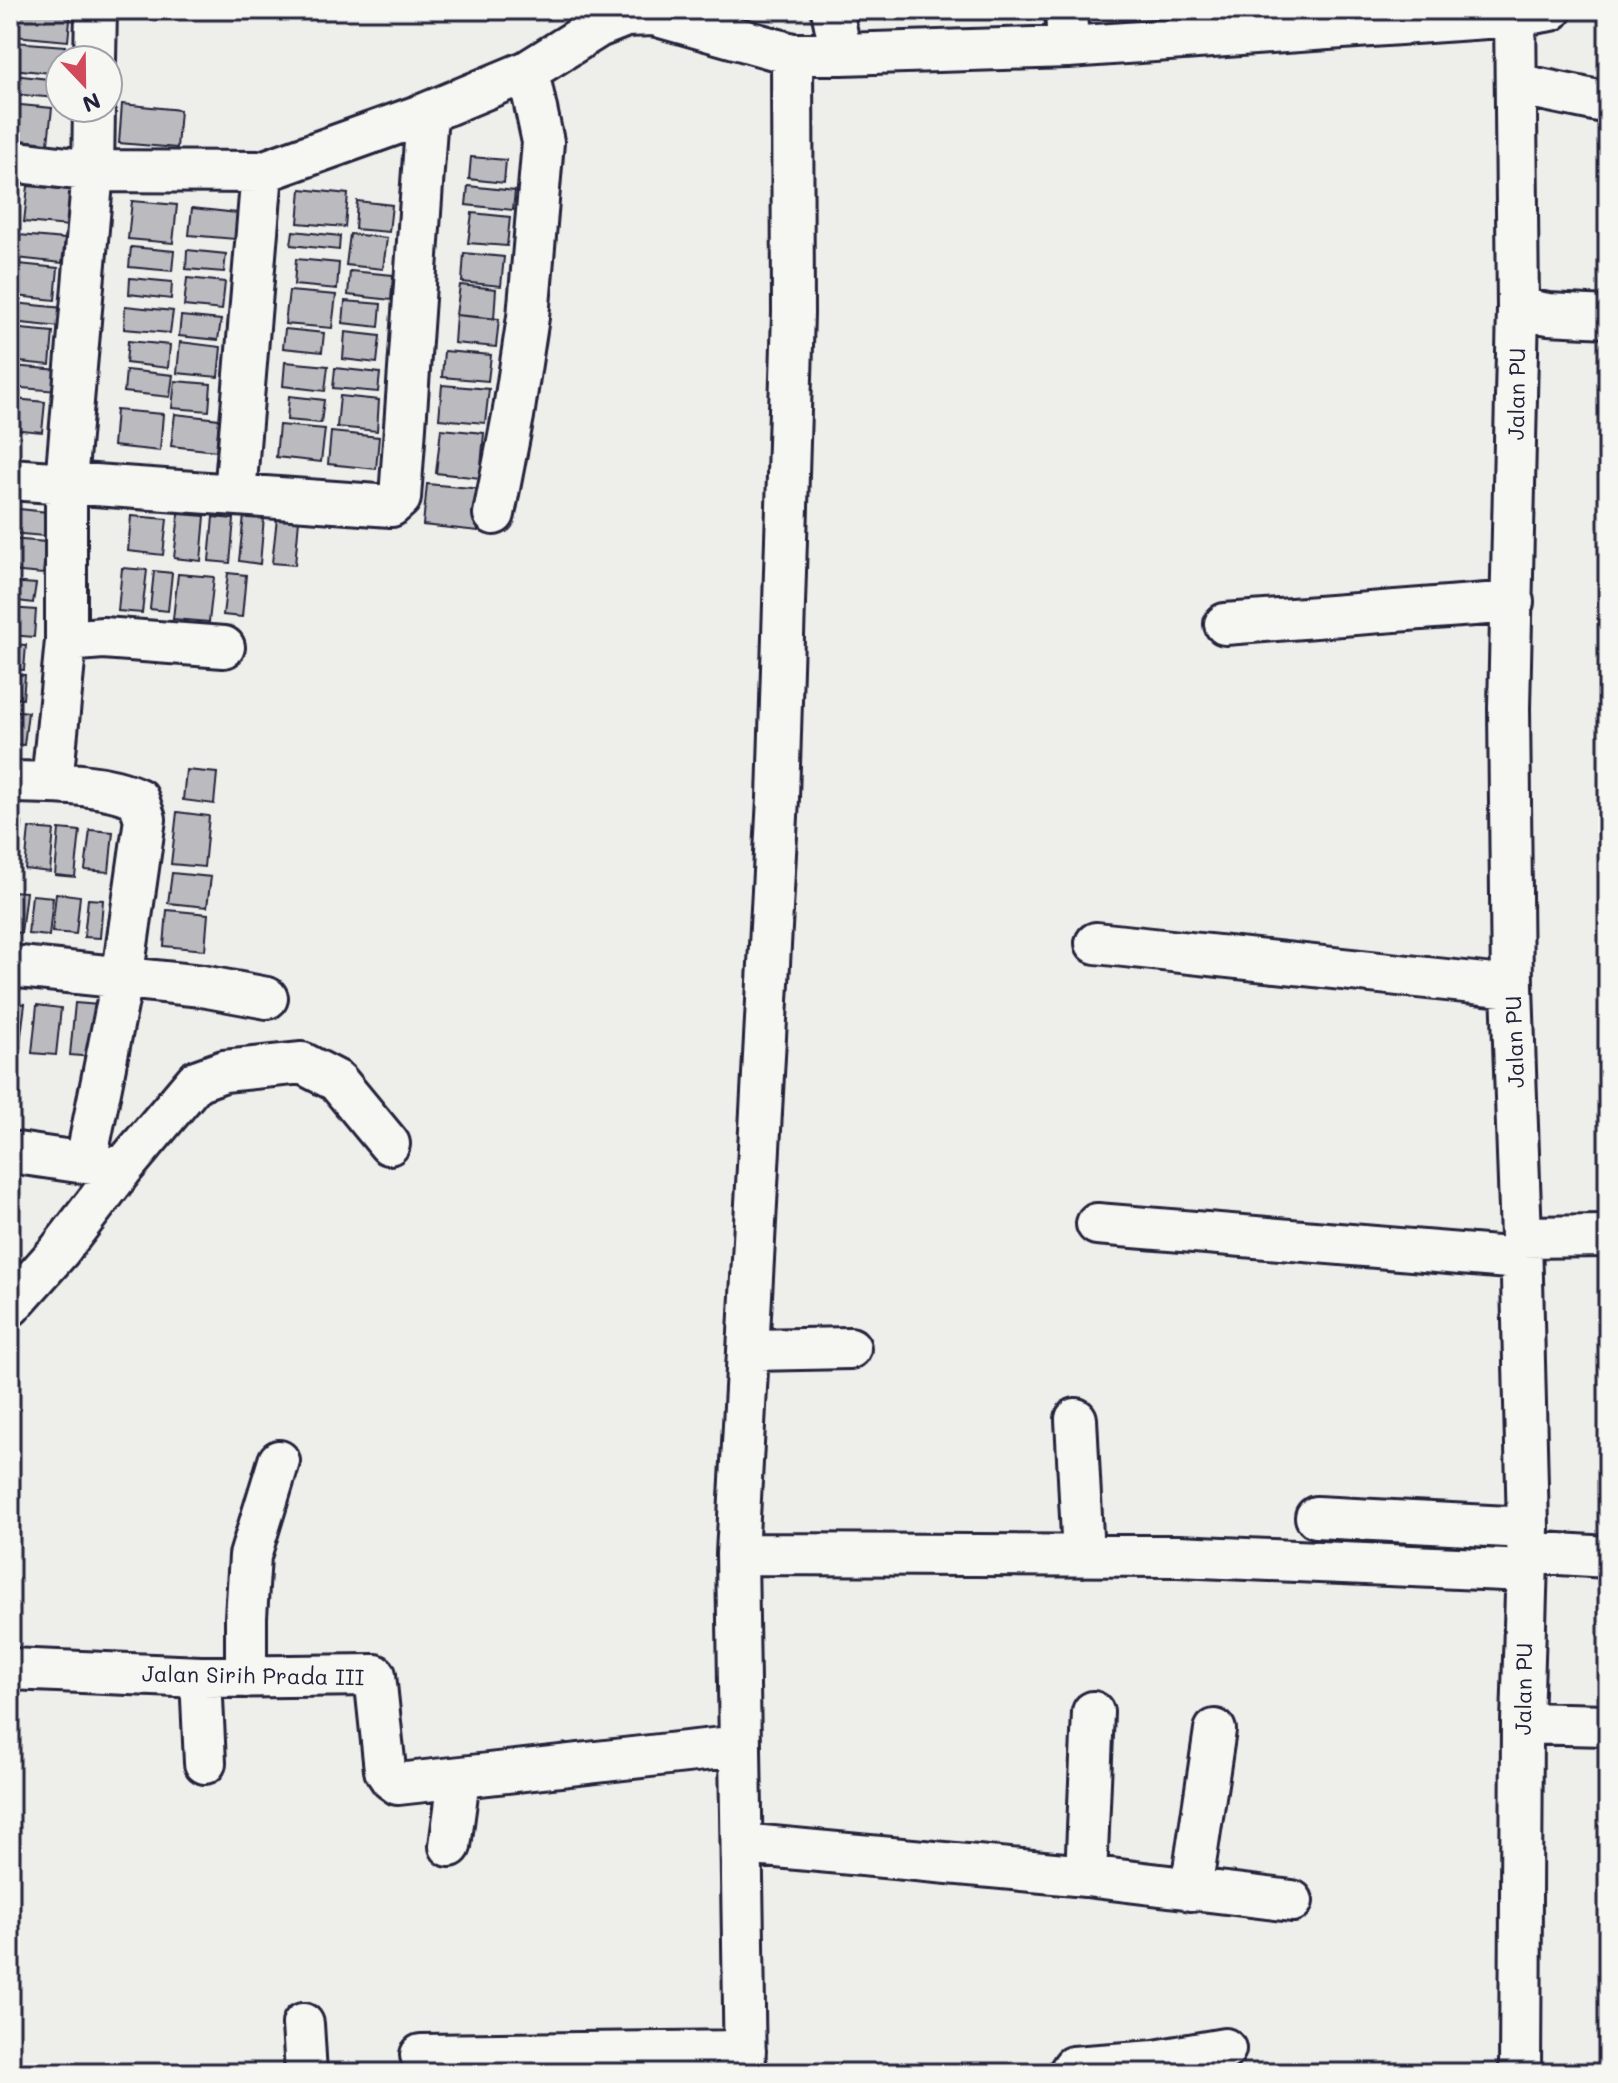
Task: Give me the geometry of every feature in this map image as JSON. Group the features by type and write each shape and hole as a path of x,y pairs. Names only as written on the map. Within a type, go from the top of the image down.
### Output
{"street":[{"path":"95,44 96,10"},
{"path":"421,2055 745,2062 737,1554 778,798 793,313 779,50 747,10"},
{"path":"832,10 841,54"},
{"path":"10,161 93,171 262,172 427,113 528,71 598,27 626,16 654,15 779,50 841,54 1067,28 1527,12"},
{"name":"Jalan PU","path":"1520,2073 1522,1723 1527,1550 1512,987 1509,708 1518,308 1516,84 1527,12"},
{"path":"494,514 528,317 543,142 528,71"},
{"path":"1516,84 1608,103"},
{"path":"10,479 391,506 400,498 427,113"},
{"path":"52,783 66,641 66,482 93,171 94,124"},
{"path":"235,494 262,172"},
{"path":"1518,308 1548,314 1608,317"},
{"path":"1225,624 1513,602"},
{"path":"66,641 103,638 224,647"},
{"path":"10,782 52,783 123,792 138,799 145,819 122,980 104,1165"},
{"path":"1096,943 1512,987"},
{"path":"10,966 202,986 267,998"},
{"path":"10,1306 59,1251 104,1165 196,1081 224,1071 302,1063 337,1081 389,1144"},
{"path":"10,1152 104,1165"},
{"path":"1097,1224 1521,1248 1608,1236"},
{"path":"748,1350 850,1348"},
{"path":"1076,1419 1083,1556"},
{"path":"246,1677 250,1556 279,1461"},
{"path":"1316,1517 1527,1550 1608,1557"},
{"path":"737,1554 1178,1556 1527,1550"},
{"name":"Jalan Sirih Prada III","path":"10,1669 201,1677 375,1675 385,1770 398,1784 740,1746"},
{"path":"201,1677 205,1763"},
{"path":"1086,1876 1093,1712"},
{"path":"1522,1723 1608,1725"},
{"path":"1191,1890 1215,1730"},
{"path":"450,1846 459,1779"},
{"path":"742,1844 1086,1876 1292,1901"},
{"path":"303,2024 306,2073"},
{"path":"1069,2073 1073,2067 1156,2067 1225,2049"}],"building":[{"path":"17,10 71,10 68,41 15,36"},
{"path":"14,42 44,44 44,72 12,69"},
{"path":"13,75 44,79 44,97 12,94"},
{"path":"10,104 44,107 44,124 50,124 48,143 10,139"},
{"path":"124,104 180,110 177,148 119,143 120,124 124,124"},
{"path":"471,157 506,160 504,183 469,179"},
{"path":"28,186 73,190 69,226 24,222"},
{"path":"468,186 515,191 513,210 466,205"},
{"path":"301,189 348,194 345,227 298,223"},
{"path":"132,201 177,205 173,243 128,239"},
{"path":"357,201 392,205 389,232 355,229"},
{"path":"192,208 237,213 235,239 189,235"},
{"path":"472,213 510,217 507,246 468,243"},
{"path":"293,231 340,236 339,250 291,245"},
{"path":"350,234 387,238 383,269 346,265"},
{"path":"19,235 65,239 62,263 17,258"},
{"path":"131,247 174,251 172,271 129,267"},
{"path":"187,250 226,254 224,272 186,269"},
{"path":"464,253 504,257 501,286 462,282"},
{"path":"296,259 339,263 337,289 294,285"},
{"path":"19,264 58,268 55,300 16,296"},
{"path":"350,271 393,275 391,300 348,295"},
{"path":"130,278 172,282 171,299 129,294"},
{"path":"187,278 225,282 222,310 184,306"},
{"path":"460,285 496,289 494,319 456,315"},
{"path":"289,291 336,295 332,328 285,324"},
{"path":"345,301 381,304 379,327 343,323"},
{"path":"14,303 63,308 60,327 12,322"},
{"path":"125,306 173,311 170,333 124,329"},
{"path":"456,315 499,319 496,347 454,343"},
{"path":"181,316 221,320 218,340 179,336"},
{"path":"10,328 53,332 50,365 10,361"},
{"path":"285,329 324,333 322,352 283,348"},
{"path":"345,332 380,336 377,363 343,359"},
{"path":"128,341 170,345 168,368 126,363"},
{"path":"180,342 221,347 218,377 177,373"},
{"path":"444,351 491,355 488,381 442,377"},
{"path":"285,362 328,366 325,391 283,386"},
{"path":"12,366 60,370 58,391 10,387"},
{"path":"335,368 380,373 378,392 333,388"},
{"path":"126,370 173,375 170,397 124,392"},
{"path":"175,381 211,384 209,411 172,408"},
{"path":"442,385 489,389 485,423 439,419"},
{"path":"289,396 324,400 321,423 287,420"},
{"path":"340,396 379,400 377,431 337,427"},
{"path":"14,399 45,402 42,432 11,429"},
{"path":"116,410 163,414 160,451 113,446"},
{"path":"175,414 219,419 216,451 171,446"},
{"path":"279,425 325,429 321,462 276,457"},
{"path":"441,429 484,433 480,478 436,473"},
{"path":"331,432 379,437 376,469 328,464"},
{"path":"427,484 482,489 478,531 423,525"},
{"path":"10,508 47,512 44,536 10,533"},
{"path":"179,514 205,516 201,561 174,558"},
{"path":"244,515 264,517 260,564 239,561"},
{"path":"131,516 167,519 163,555 128,551"},
{"path":"213,517 234,519 230,563 209,561"},
{"path":"277,518 299,520 295,565 272,563"},
{"path":"10,539 46,542 43,574 10,571"},
{"path":"122,568 147,570 142,613 118,611"},
{"path":"154,571 172,573 168,611 150,609"},
{"path":"228,573 246,575 242,617 223,615"},
{"path":"178,574 214,577 209,622 173,619"},
{"path":"10,582 36,584 33,603 10,600"},
{"path":"10,608 36,610 34,637 10,635"},
{"path":"10,644 26,645 24,670 10,669"},
{"path":"10,674 25,675 23,699 10,698"},
{"path":"10,710 28,712 24,745 10,744"},
{"path":"186,770 217,773 214,804 183,800"},
{"path":"177,812 209,816 204,867 171,864"},
{"path":"10,821 22,823 17,868 10,868"},
{"path":"29,828 54,830 50,872 25,869"},
{"path":"59,829 80,831 75,877 55,875"},
{"path":"90,830 113,832 109,872 85,870"},
{"path":"172,873 211,877 207,907 168,903"},
{"path":"10,891 26,892 21,933 10,932"},
{"path":"56,893 80,896 76,934 52,932"},
{"path":"32,895 53,897 49,936 28,934"},
{"path":"88,899 103,900 100,938 84,937"},
{"path":"167,910 208,914 205,950 164,946"},
{"path":"10,1003 25,1004 20,1043 10,1042"},
{"path":"75,1003 99,1005 93,1057 70,1055"},
{"path":"37,1005 61,1008 56,1055 32,1053"}]}
